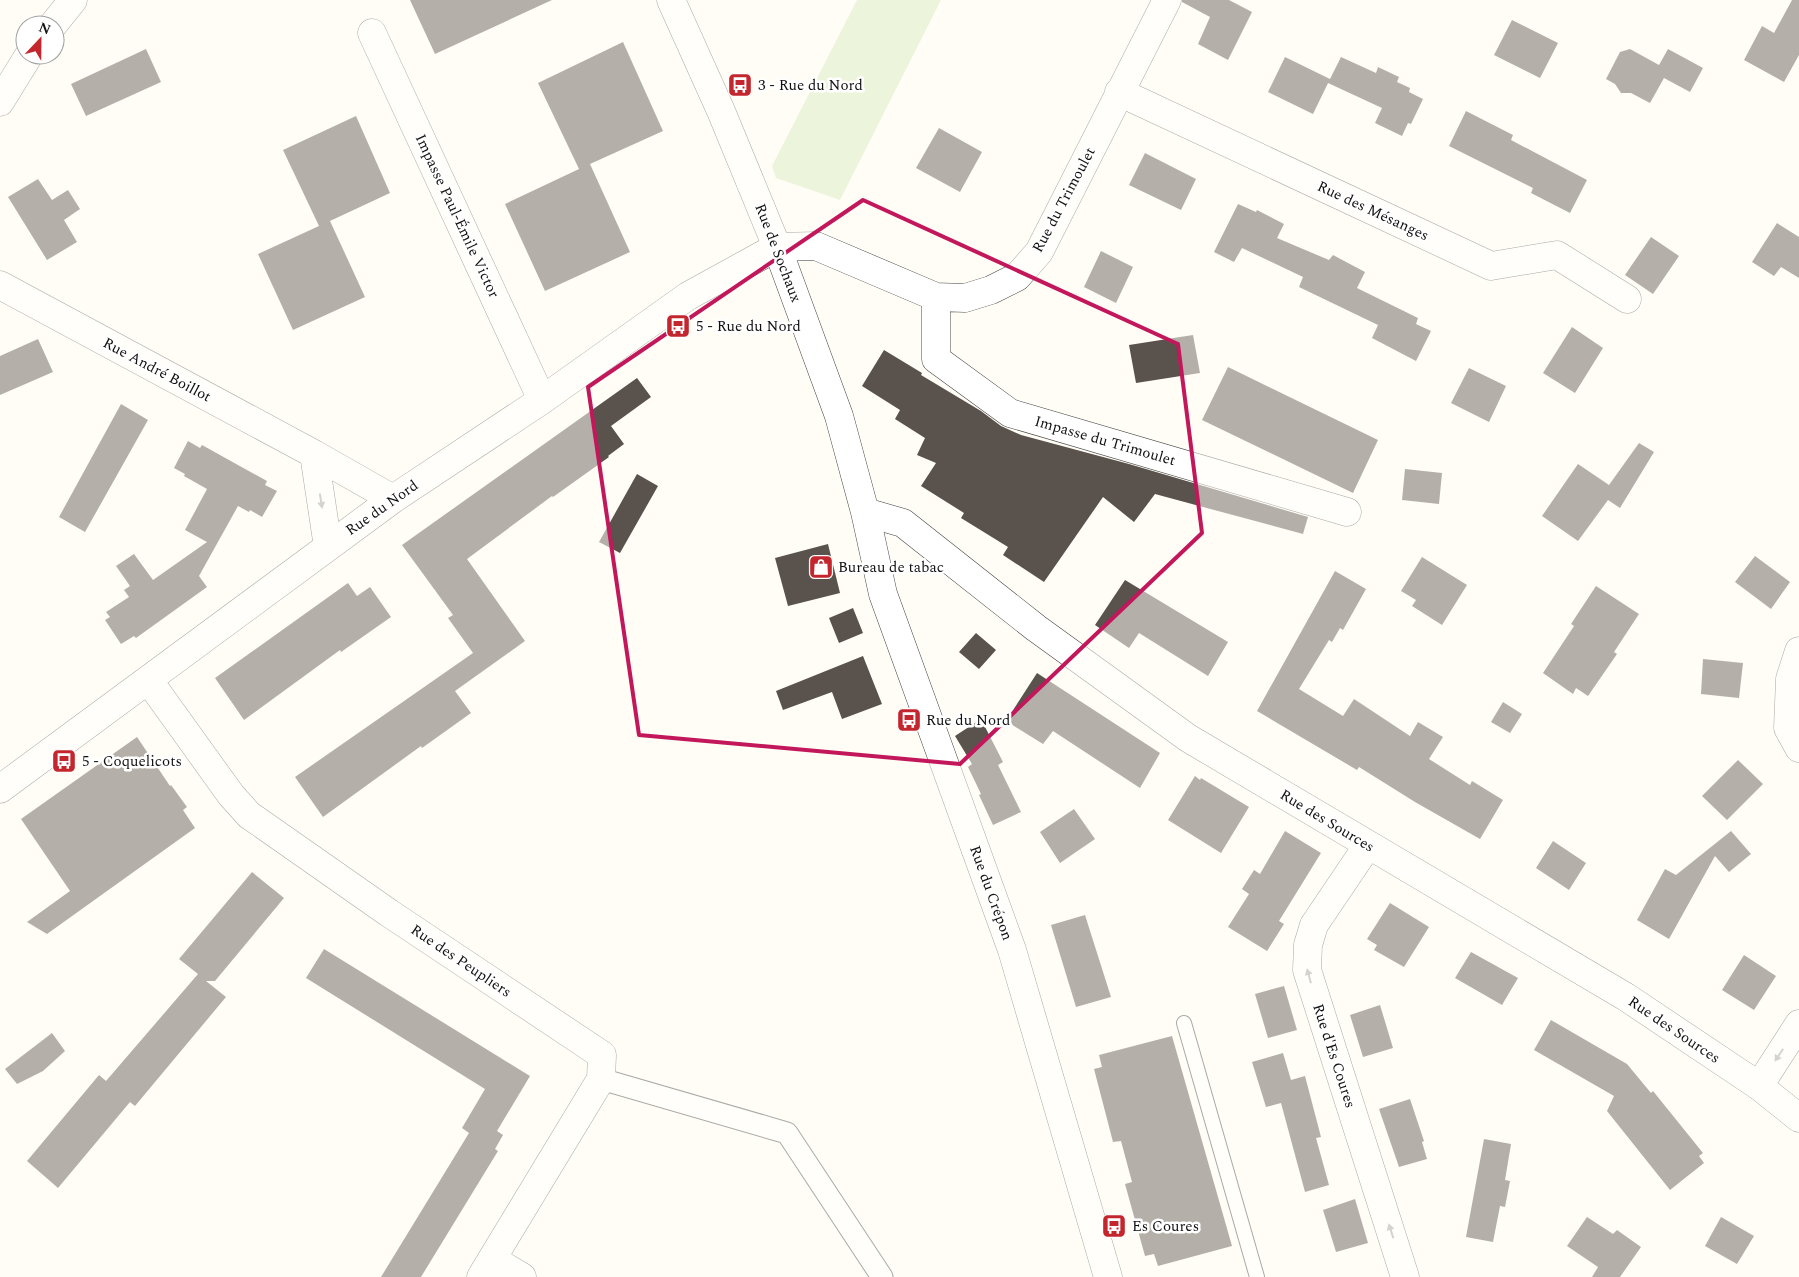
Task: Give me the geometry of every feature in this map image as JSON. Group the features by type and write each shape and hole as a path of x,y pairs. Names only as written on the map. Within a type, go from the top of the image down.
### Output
{"street":[{"path":"61,15 74,0"},
{"name":"Rue de Sochaux","path":"671,0 721,111 777,247 839,416 865,512"},
{"name":"Rue du Trimoulet","path":"777,247 816,246 936,297 964,298 991,290 1017,277 1039,252 1167,0"},
{"name":"Impasse Paul-Émile Victor","path":"372,33 542,400"},
{"path":"0,102 23,65"},
{"name":"Rue des Mésanges","path":"1119,92 1491,266 1557,255 1627,299"},
{"name":"Rue du Nord","path":"0,789 393,500 542,400 688,296 777,247"},
{"name":"Rue André Boillot","path":"0,285 314,454 393,500"},
{"name":"Impasse du Trimoulet","path":"936,297 936,359 1010,413 1347,512"},
{"path":"314,454 328,547"},
{"name":"Rue des Sources","path":"865,512 903,523 1036,628 1188,738 1626,997 1759,1086 1799,1118"},
{"name":"Rue du Crépon","path":"865,512 883,594 1012,950 1108,1277"},
{"path":"1799,651 1790,679 1788,728 1799,748"},
{"name":"Rue des Peupliers","path":"149,681 231,795 249,815 389,913 602,1055 602,1079"},
{"name":"Rue d'Es Coures","path":"1368,845 1314,924 1308,945 1307,970 1405,1277"},
{"path":"1759,1086 1799,1024"},
{"path":"522,1277 486,1268 602,1079 787,1133 882,1277"}],"lane":[{"path":"1184,1023 1257,1277"}],"highlighted area":[{"path":"863,200 1178,344 1202,533 960,764 639,735 588,387"}],"green space":[{"path":"857,0 941,0 840,200 776,178 772,166"}],"building":[{"path":"410,0 552,0 435,54"},
{"path":"1182,0 1229,0 1252,12 1228,60 1198,44 1210,17 1182,2"},
{"path":"1792,0 1799,0 1799,55 1784,82 1744,60 1762,26 1774,33"},
{"path":"1512,20 1558,43 1540,78 1494,55"},
{"path":"623,42 663,131 590,164 630,252 545,291 505,204 579,169 538,83"},
{"path":"146,49 161,82 86,116 71,84"},
{"path":"1630,49 1659,65 1668,49 1703,68 1690,92 1664,78 1650,103 1631,93 1621,93 1615,84 1606,79 1620,52"},
{"path":"1285,57 1330,79 1313,114 1268,92"},
{"path":"1341,57 1376,73 1378,67 1399,77 1397,82 1410,88 1409,92 1423,99 1411,124 1408,123 1402,136 1375,123 1382,108 1328,83"},
{"path":"1466,111 1513,135 1511,140 1587,180 1570,213 1531,193 1533,188 1449,146"},
{"path":"356,116 390,193 330,221 365,297 293,330 258,254 319,226 283,150"},
{"path":"939,128 982,152 960,192 916,168"},
{"path":"1145,153 1196,179 1181,210 1129,185"},
{"path":"38,179 52,200 68,190 80,209 64,220 77,242 47,260 8,197"},
{"path":"1238,204 1256,212 1257,210 1284,224 1277,238 1329,260 1333,255 1365,272 1357,288 1418,318 1416,324 1431,331 1416,361 1372,338 1378,325 1299,287 1303,277 1242,248 1234,262 1214,252"},
{"path":"1777,223 1799,237 1799,278 1781,267 1774,276 1752,262"},
{"path":"1651,237 1679,256 1653,294 1625,275"},
{"path":"1101,251 1133,267 1116,303 1084,287"},
{"path":"1572,327 1603,348 1575,393 1543,373"},
{"path":"1193,335 1200,373 1136,383 1129,345"},
{"path":"38,339 53,372 0,395 0,356"},
{"path":"884,350 981,411 1001,426 1021,435 1129,464 1308,517 1303,534 1155,494 1134,522 1103,497 1044,582 1003,555 1008,547 961,518 964,513 921,486 936,463 917,455 925,438 895,419 900,410 862,386"},
{"path":"1228,367 1378,440 1353,493 1202,420"},
{"path":"1469,368 1506,386 1489,422 1451,403"},
{"path":"637,378 651,397 611,426 624,444 609,457 552,496 467,559 525,641 455,691 471,713 422,748 421,746 323,817 295,777 473,653 448,618 453,615 402,545"},
{"path":"121,404 148,420 85,532 59,517"},
{"path":"188,441 200,448 202,445 267,481 265,485 277,491 262,517 238,506 199,576 207,587 136,638 134,636 121,644 105,620 110,617 106,612 129,597 124,590 130,586 116,566 134,554 153,580 207,542 185,530 207,489 174,468"},
{"path":"1639,443 1654,452 1620,508 1608,500 1578,541 1542,516 1578,464 1609,485"},
{"path":"1405,469 1442,473 1439,504 1402,500"},
{"path":"637,474 658,486 620,553 599,542"},
{"path":"828,544 840,593 788,606 775,558"},
{"path":"1755,556 1790,582 1771,609 1735,582"},
{"path":"1422,557 1467,585 1442,625 1412,606 1416,600 1401,591"},
{"path":"1335,571 1366,589 1343,630 1340,628 1332,642 1329,640 1299,689 1343,716 1354,699 1410,736 1418,722 1443,737 1429,759 1470,785 1472,781 1503,800 1480,839 1359,767 1357,770 1257,711"},
{"path":"1125,580 1228,642 1208,676 1139,633 1129,648 1095,625"},
{"path":"348,583 357,596 370,587 391,617 341,652 340,650 244,720 215,678"},
{"path":"1596,586 1639,614 1614,652 1617,654 1588,696 1576,688 1573,694 1543,673 1574,626 1571,624"},
{"path":"853,608 863,633 839,643 829,618"},
{"path":"976,633 996,650 979,669 959,652"},
{"path":"863,656 882,704 842,719 832,692 783,710 776,691"},
{"path":"1703,659 1743,663 1739,698 1701,694"},
{"path":"1037,673 1160,753 1140,788 1053,731 1043,744 1006,721"},
{"path":"1503,702 1522,714 1510,733 1491,722"},
{"path":"981,719 1003,762 998,765 1021,812 993,825 968,767 972,764 955,736"},
{"path":"137,737 170,786 187,807 183,810 195,828 47,934 27,922 70,891 21,819"},
{"path":"1738,760 1763,784 1727,820 1702,796"},
{"path":"1195,776 1249,807 1221,853 1168,820"},
{"path":"1074,809 1095,839 1060,863 1040,832"},
{"path":"1285,831 1321,853 1279,921 1284,924 1267,951 1228,927 1249,894 1242,889 1254,870 1260,874"},
{"path":"1731,831 1751,854 1729,872 1715,856 1669,939 1637,920 1665,869 1676,875"},
{"path":"1553,841 1586,863 1569,890 1536,868"},
{"path":"252,872 284,898 215,981 206,981 226,997 135,1106 130,1102 58,1188 27,1161 99,1075 106,1081 198,974 179,959"},
{"path":"1390,903 1429,927 1404,967 1374,950 1377,945 1367,939"},
{"path":"1085,915 1111,997 1076,1007 1051,925"},
{"path":"324,949 530,1076 497,1131 503,1135 495,1149 498,1151 421,1277 381,1277 469,1133 462,1128 485,1089 306,978"},
{"path":"1471,952 1518,978 1502,1005 1455,978"},
{"path":"1744,955 1776,976 1754,1010 1722,990"},
{"path":"1284,986 1297,1030 1268,1038 1255,994"},
{"path":"1380,1005 1393,1048 1363,1057 1350,1015"},
{"path":"1551,1020 1627,1064 1651,1093 1653,1091 1703,1153 1699,1156 1704,1163 1670,1190 1607,1111 1614,1096 1534,1050"},
{"path":"52,1033 65,1051 43,1071 17,1084 5,1069"},
{"path":"1172,1036 1232,1246 1158,1266 1154,1254 1145,1256 1125,1184 1132,1182 1121,1141 1113,1142 1094,1069 1102,1067 1099,1055"},
{"path":"1283,1053 1291,1080 1305,1076 1321,1137 1316,1138 1329,1185 1305,1192 1281,1103 1266,1107 1252,1062"},
{"path":"1410,1099 1424,1141 1422,1142 1427,1159 1399,1167 1379,1109"},
{"path":"1484,1139 1511,1144 1505,1180 1510,1181 1505,1207 1500,1206 1493,1242 1466,1237"},
{"path":"1355,1199 1368,1243 1336,1252 1323,1210"},
{"path":"1587,1217 1613,1234 1617,1230 1641,1247 1620,1277 1592,1277 1598,1267 1567,1246"},
{"path":"1721,1217 1754,1236 1737,1264 1705,1246"}],"place":[{"name":"3 - Rue du Nord","path":"740,85"},
{"name":"5 - Rue du Nord","path":"678,326"},
{"name":"Bureau de tabac","path":"821,567"},
{"name":"Rue du Nord","path":"909,720"},
{"name":"5 - Coquelicots","path":"64,761"},
{"name":"Es Coures","path":"1114,1226"}]}
